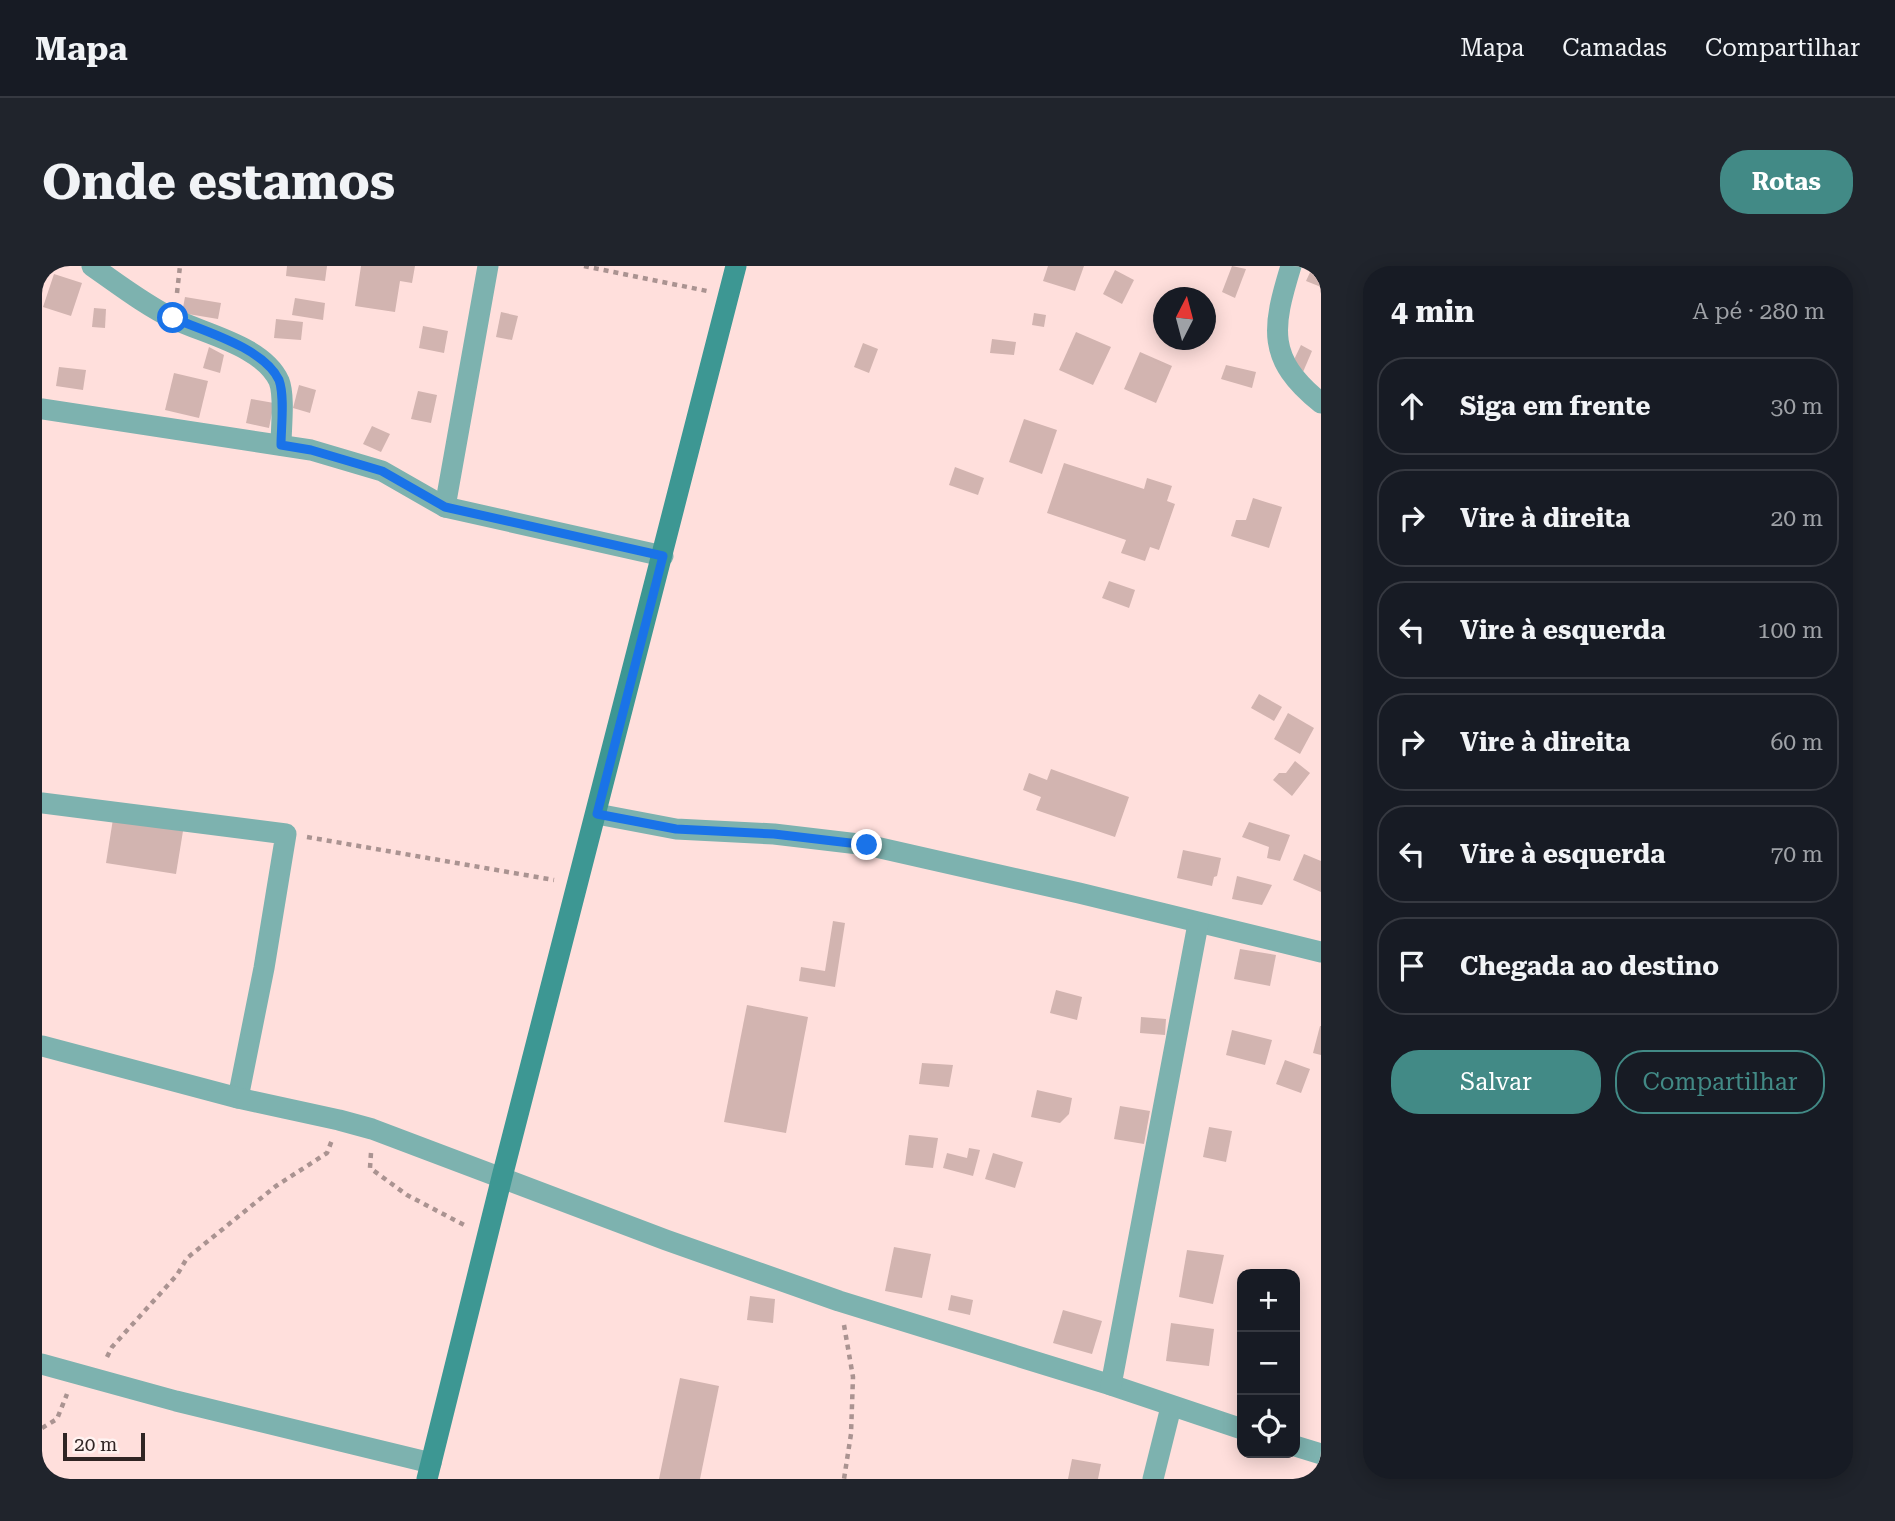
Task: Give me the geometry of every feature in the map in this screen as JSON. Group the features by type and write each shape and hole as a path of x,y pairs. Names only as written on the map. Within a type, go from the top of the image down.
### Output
{"main road":[{"path":"429,1471 736,266"}],"street":[{"path":"92,266 173,318 242,347 260,359 278,380 281,390 281,445"},
{"path":"445,507 488,266"},
{"path":"1291,266 1277,325 1279,353 1294,378 1321,403"},
{"path":"42,409 311,450 382,471 445,507 663,556"},
{"path":"42,803 286,834 271,931 239,1098"},
{"path":"597,814 676,829 774,834 867,845 1321,952"},
{"path":"1111,1385 1198,923"},
{"path":"42,1046 239,1098 339,1119 372,1129 666,1240 839,1301 1111,1385 1237,1427"},
{"path":"42,1364 429,1471"},
{"path":"1153,1479 1171,1407"},
{"path":"1300,1448 1321,1454"}],"path":[{"path":"584,266 729,295"},
{"path":"286,834 579,885"},
{"path":"42,1428 57,1419 69,1391 95,1379 112,1347 177,1275 187,1258 276,1186 327,1153 339,1119"},
{"path":"372,1129 370,1168 407,1195 489,1238"},
{"path":"839,1301 853,1377 851,1434 844,1479"}],"building":[{"path":"287,266 327,266 325,281 286,276"},
{"path":"361,266 415,266 412,283 400,281 395,312 355,306"},
{"path":"1048,266 1084,266 1075,291 1043,281"},
{"path":"1232,266 1246,269 1235,298 1222,292"},
{"path":"1313,266 1321,266 1321,287 1306,281"},
{"path":"1115,270 1134,280 1122,304 1103,294"},
{"path":"54,274 82,283 71,316 43,307"},
{"path":"185,297 221,303 218,319 182,313"},
{"path":"295,298 325,303 323,320 292,315"},
{"path":"94,308 106,309 105,328 92,327"},
{"path":"501,312 518,316 512,340 496,337"},
{"path":"1034,313 1046,315 1044,327 1032,325"},
{"path":"276,319 303,322 301,340 274,338"},
{"path":"423,326 448,331 444,353 419,348"},
{"path":"1076,332 1111,347 1093,385 1059,370"},
{"path":"992,339 1016,342 1014,355 990,353"},
{"path":"863,343 878,349 869,373 854,367"},
{"path":"1301,345 1312,351 1303,372 1291,366"},
{"path":"209,347 224,355 220,373 203,368"},
{"path":"1140,352 1172,366 1156,403 1124,389"},
{"path":"1226,365 1256,372 1252,388 1221,379"},
{"path":"59,367 86,370 83,390 56,386"},
{"path":"174,373 208,381 199,418 165,410"},
{"path":"299,385 316,390 310,413 293,408"},
{"path":"418,391 437,395 431,423 411,419"},
{"path":"251,399 274,403 269,428 246,423"},
{"path":"1024,419 1057,430 1042,474 1009,462"},
{"path":"372,426 390,434 381,452 363,444"},
{"path":"1064,463 1144,489 1147,478 1172,486 1167,501 1175,504 1159,550 1150,547 1145,561 1121,553 1126,540 1047,513"},
{"path":"955,467 984,478 978,495 949,485"},
{"path":"1253,498 1282,507 1269,548 1231,536 1236,520 1246,520"},
{"path":"1109,581 1135,590 1129,608 1102,598"},
{"path":"1259,694 1282,707 1274,721 1251,708"},
{"path":"1288,713 1314,728 1300,754 1274,739"},
{"path":"1295,761 1310,773 1292,796 1273,780 1279,773 1286,773"},
{"path":"1051,769 1129,797 1115,837 1036,810 1041,797 1023,790 1029,773 1047,780"},
{"path":"113,819 183,831 176,874 106,863"},
{"path":"1249,822 1290,835 1280,861 1267,858 1269,847 1242,837"},
{"path":"1183,850 1221,858 1212,886 1177,878"},
{"path":"1304,854 1321,861 1321,892 1293,880"},
{"path":"1237,876 1272,885 1262,905 1232,899"},
{"path":"833,921 845,923 835,987 799,981 801,967 825,971"},
{"path":"1240,949 1276,955 1270,986 1234,979"},
{"path":"1056,990 1082,997 1077,1020 1050,1013"},
{"path":"747,1005 808,1017 786,1133 724,1122"},
{"path":"1141,1017 1166,1019 1165,1035 1140,1033"},
{"path":"1321,1026 1321,1055 1313,1053"},
{"path":"1232,1030 1272,1040 1265,1065 1226,1055"},
{"path":"1285,1060 1310,1069 1301,1093 1276,1084"},
{"path":"922,1063 953,1065 949,1087 919,1084"},
{"path":"1037,1090 1072,1098 1069,1114 1060,1123 1031,1117"},
{"path":"1120,1106 1150,1111 1144,1144 1114,1139"},
{"path":"1209,1127 1232,1131 1226,1162 1203,1157"},
{"path":"909,1135 938,1138 933,1168 905,1165"},
{"path":"969,1148 980,1150 973,1176 943,1168 947,1153 967,1158"},
{"path":"993,1153 1023,1162 1015,1188 985,1179"},
{"path":"894,1247 931,1254 922,1298 885,1291"},
{"path":"1187,1250 1224,1255 1213,1304 1179,1297"},
{"path":"951,1295 973,1300 970,1315 948,1310"},
{"path":"750,1296 775,1299 773,1323 747,1320"},
{"path":"1063,1310 1102,1321 1092,1354 1053,1343"},
{"path":"1171,1323 1214,1329 1209,1366 1166,1361"},
{"path":"680,1378 719,1386 700,1479 659,1479"},
{"path":"1072,1459 1101,1464 1098,1479 1068,1479"}],"route":[{"path":"173,318 242,347 272,371 281,390 281,445 311,450 382,471 445,507 663,556 597,814 676,829 774,834 867,845"}]}
